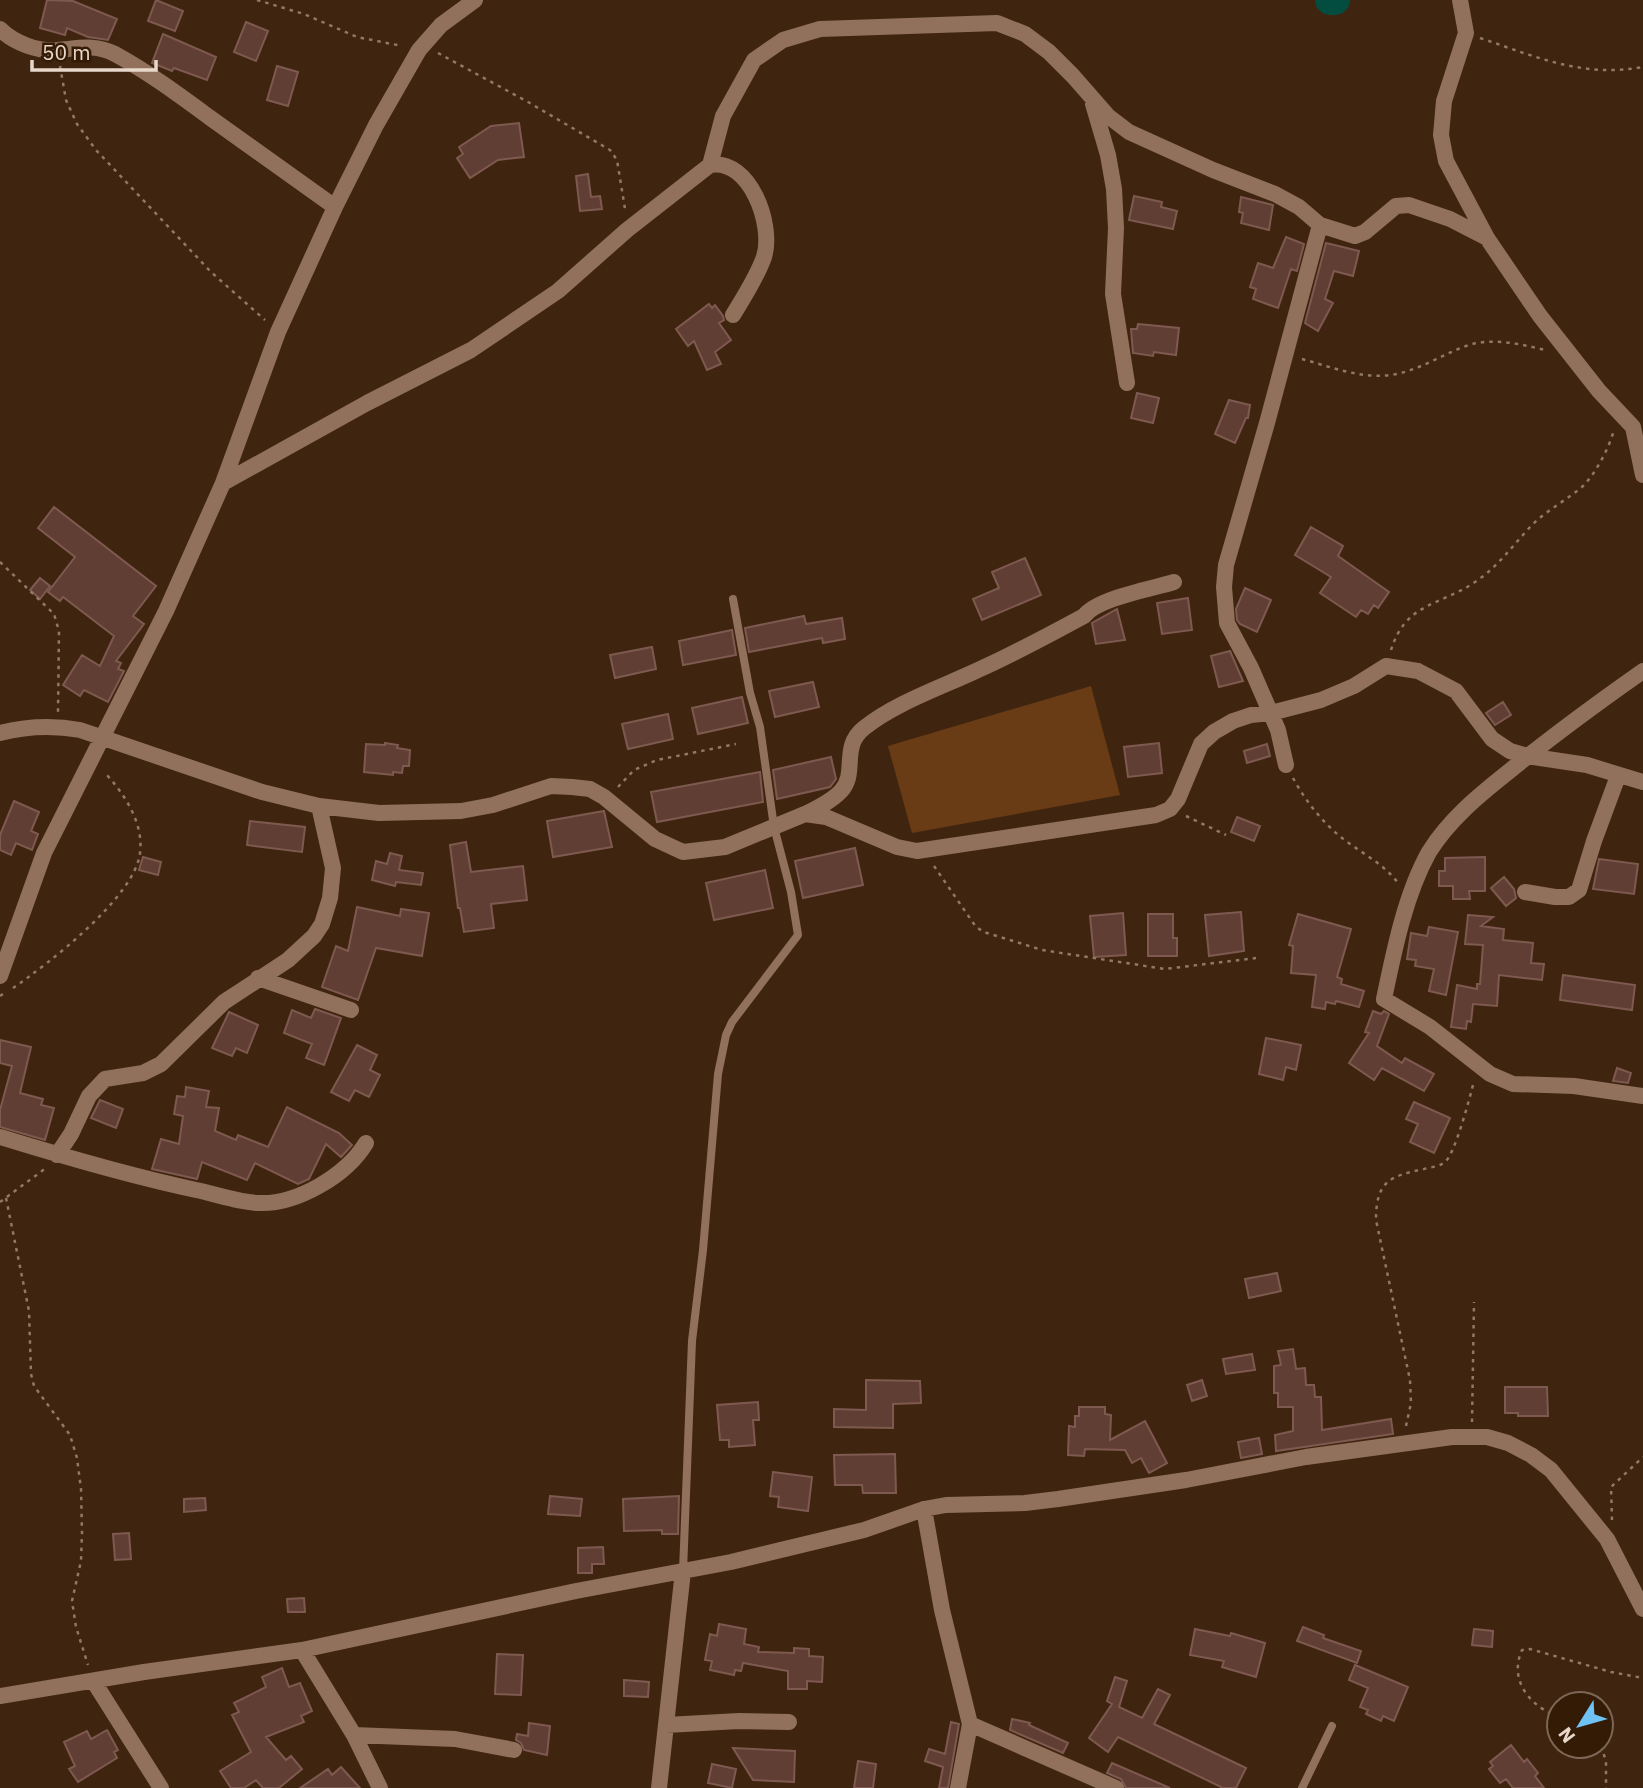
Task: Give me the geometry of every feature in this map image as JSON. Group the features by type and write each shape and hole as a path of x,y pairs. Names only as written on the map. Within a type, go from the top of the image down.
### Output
{"street":[{"path":"0,976 44,853 166,611 223,483 278,332 335,207 376,125 421,47 441,25 475,0"},
{"path":"1460,0 1466,33 1444,101 1441,135 1446,161 1487,237 1540,316 1571,357 1619,412 1638,427 1643,475"},
{"path":"710,165 723,116 754,60 783,40 820,29 997,23 1025,34 1049,52 1108,116 1129,132 1213,170 1275,194 1300,207 1320,225 1355,236 1366,232 1395,206 1409,205 1450,219 1487,237"},
{"path":"0,29 9,38 36,48 57,50 75,46 97,46 115,54 172,91 335,207"},
{"path":"1090,95 1115,189 1113,294 1127,383"},
{"path":"223,483 471,350 558,291 627,230 710,165 721,163 741,177 755,193 766,232 765,255 733,315"},
{"path":"1286,765 1271,713 1227,623 1224,587 1226,565 1320,225"},
{"path":"0,733 32,726 58,726 80,730 262,792 319,807 379,813 461,811 493,806 551,786 590,789 604,797 655,839 683,852 725,847 820,807 841,792 846,783 851,741 863,728 928,693 1023,649 1084,616 1089,609 1174,582"},
{"path":"805,814 826,817 897,847 917,851 1141,818 1170,808 1184,786 1201,744 1233,720 1321,700 1354,687 1386,666 1418,671 1456,691 1492,739 1510,751 1587,765 1643,782"},
{"path":"1643,671 1547,739 1474,800 1441,834 1420,870 1397,941 1384,999 1430,1027 1478,1066 1513,1084 1574,1086 1643,1096"},
{"path":"1525,892 1569,897 1579,890 1618,776"},
{"path":"57,1155 71,1134 89,1096 105,1079 152,1069 224,1002 302,948 322,924 330,898 333,868 319,807"},
{"path":"258,978 351,1010"},
{"path":"0,1137 151,1180 258,1203 292,1199 310,1191 336,1175 366,1143"},
{"path":"0,1696 302,1650 731,1562 864,1530 924,1508 1058,1499 1186,1480 1401,1442 1472,1436 1508,1443 1551,1470 1607,1539 1643,1609"},
{"path":"924,1508 942,1610 970,1724 958,1788"},
{"path":"659,1788 683,1571"},
{"path":"302,1650 354,1735 380,1788"},
{"path":"94,1682 161,1788"},
{"path":"666,1725 739,1721 789,1722"},
{"path":"970,1724 1116,1788"},
{"path":"354,1735 455,1739 514,1750"}],"lane":[{"path":"683,1571 692,1341 703,1250 718,1074 726,1035 732,1022 798,935 791,892 774,827 760,727 750,693 733,599"},
{"path":"1303,1788 1332,1726"}],"path":[{"path":"257,0 304,14 358,37 421,47 610,150 617,160 627,230"},
{"path":"1466,33 1551,62 1590,71 1643,67"},
{"path":"57,50 66,100 77,124 96,150 211,272 278,332"},
{"path":"1286,354 1373,376 1393,375 1418,368 1469,345 1493,341 1521,344 1571,357"},
{"path":"1386,666 1396,634 1404,622 1421,608 1475,583 1505,556 1533,523 1582,486 1593,474 1612,437 1619,412"},
{"path":"0,562 54,614 59,631 60,652 58,726"},
{"path":"604,797 616,790 634,770 657,760 736,744"},
{"path":"0,996 34,973 90,926 112,902 138,864 140,837 134,815 109,778 92,760"},
{"path":"1286,765 1324,821 1393,876 1409,902"},
{"path":"1170,808 1226,835"},
{"path":"917,851 934,866 970,920 984,932 1042,950 1166,969 1256,958"},
{"path":"1401,1442 1411,1402 1410,1380 1376,1220 1376,1205 1379,1192 1398,1174 1438,1166 1446,1161 1452,1151 1478,1066"},
{"path":"0,1202 46,1168 57,1155"},
{"path":"6,1198 16,1258 29,1311 34,1386 70,1435 77,1458 82,1533 81,1561 72,1601 76,1627 94,1682"},
{"path":"1472,1436 1474,1302"},
{"path":"1607,1539 1612,1521 1611,1487 1643,1457"},
{"path":"1545,1710 1536,1706 1526,1695 1519,1675 1518,1662 1522,1650 1530,1649 1580,1664 1643,1678"},
{"path":"1606,1760 1606,1788"}],"shaded area":[{"path":"1091,686 1120,795 912,833 888,746"}],"building":[{"path":"47,0 73,1 117,19 108,40 88,37 67,28 65,35 40,28"},
{"path":"156,0 183,11 175,31 148,21"},
{"path":"246,22 268,31 256,61 234,52"},
{"path":"163,34 216,57 207,80 152,63"},
{"path":"277,66 298,72 288,106 267,100"},
{"path":"519,123 524,157 498,160 470,178 457,158 463,154 459,147 491,126"},
{"path":"588,174 591,197 600,196 602,209 580,211 576,176"},
{"path":"1134,196 1162,202 1161,207 1177,211 1173,229 1129,220"},
{"path":"1241,197 1273,205 1269,230 1241,223"},
{"path":"1286,237 1304,244 1297,271 1291,269 1278,308 1253,299 1256,289 1250,287 1258,263 1273,268"},
{"path":"1326,243 1359,251 1353,276 1334,271 1325,299 1333,303 1318,331 1305,323"},
{"path":"709,304 712,308 715,305 723,316 724,320 719,323 731,340 715,352 721,364 707,370 694,341 688,346 676,329"},
{"path":"1138,324 1179,328 1176,355 1133,353 1131,329 1137,329"},
{"path":"1137,393 1159,398 1153,423 1131,418"},
{"path":"1229,400 1250,405 1248,418 1235,443 1215,434"},
{"path":"54,507 156,586 133,616 144,624 116,661 121,663 118,669 124,671 108,702 84,690 80,696 63,685 82,655 100,666 114,636 63,597 60,601 48,592 75,557 38,528"},
{"path":"1311,527 1343,546 1338,556 1389,592 1378,608 1374,605 1368,614 1361,610 1356,617 1320,593 1331,577 1295,555"},
{"path":"1025,558 1041,595 982,620 973,599 999,588 992,572"},
{"path":"40,578 50,586 40,599 30,590"},
{"path":"1245,588 1271,600 1257,632 1237,620 1236,609"},
{"path":"1188,598 1192,630 1162,634 1157,603"},
{"path":"1117,609 1125,640 1096,644 1092,623"},
{"path":"804,616 806,624 842,618 845,639 823,643 822,638 749,652 745,628"},
{"path":"732,630 736,655 683,665 679,641"},
{"path":"652,647 656,669 615,678 610,655"},
{"path":"1230,651 1243,681 1219,687 1211,656"},
{"path":"813,682 819,707 775,717 769,691"},
{"path":"742,697 748,723 698,734 692,708"},
{"path":"1503,702 1511,715 1495,725 1486,713"},
{"path":"668,714 673,739 628,749 622,724"},
{"path":"385,743 410,750 409,766 403,766 402,773 393,772 393,775 364,772 366,744"},
{"path":"1159,743 1162,773 1128,777 1124,747"},
{"path":"1267,744 1270,756 1247,763 1244,751"},
{"path":"831,757 836,779 830,787 777,799 773,770"},
{"path":"760,772 763,802 657,822 651,792"},
{"path":"14,801 39,812 31,831 38,834 32,850 16,843 11,855 0,850 0,835"},
{"path":"604,811 612,847 553,857 547,821"},
{"path":"1237,817 1260,826 1254,841 1231,832"},
{"path":"250,821 305,827 302,852 247,845"},
{"path":"466,842 471,872 523,866 527,900 491,904 494,928 464,932 458,908 450,845"},
{"path":"855,848 863,885 803,898 795,861"},
{"path":"390,853 402,856 399,870 423,873 421,885 396,882 395,886 372,880 376,861 387,864"},
{"path":"143,857 161,862 158,875 139,870"},
{"path":"1485,857 1485,891 1469,891 1470,899 1453,899 1453,886 1439,886 1439,871 1445,871 1445,858"},
{"path":"1599,859 1638,864 1634,894 1593,889"},
{"path":"765,870 773,908 714,920 706,883"},
{"path":"1504,877 1514,889 1516,898 1506,906 1491,888"},
{"path":"357,907 400,916 401,909 429,913 422,956 376,948 358,1000 322,987 336,946 348,951"},
{"path":"1241,912 1244,951 1209,956 1205,915"},
{"path":"1123,913 1126,955 1094,957 1090,916"},
{"path":"1148,914 1173,914 1173,938 1177,938 1177,956 1148,956"},
{"path":"1298,914 1351,929 1337,977 1342,979 1341,984 1364,991 1359,1007 1336,1001 1335,1004 1326,1002 1325,1009 1312,1007 1316,975 1291,973 1293,946 1289,945"},
{"path":"1468,915 1493,917 1481,926 1504,929 1503,940 1533,943 1531,963 1544,964 1542,980 1499,975 1497,1006 1473,1004 1471,1022 1467,1021 1466,1029 1451,1027 1457,985 1477,989 1477,984 1480,984 1483,945 1465,944"},
{"path":"1429,927 1458,932 1446,995 1429,991 1434,969 1415,966 1416,960 1407,959 1411,933 1427,936"},
{"path":"1563,975 1635,985 1632,1010 1560,1000"},
{"path":"315,1009 341,1018 324,1065 306,1058 312,1044 284,1033 292,1010 311,1018"},
{"path":"1373,1011 1389,1014 1377,1046 1402,1063 1405,1058 1434,1074 1424,1091 1382,1068 1374,1080 1349,1063 1369,1033 1365,1032"},
{"path":"229,1012 258,1025 247,1053 236,1048 232,1056 212,1048"},
{"path":"1266,1038 1301,1045 1296,1070 1286,1067 1283,1080 1259,1074"},
{"path":"0,1040 31,1047 20,1093 43,1099 41,1105 54,1108 45,1140 0,1127 0,1110 12,1066 0,1063"},
{"path":"357,1045 377,1055 370,1070 380,1075 369,1097 355,1090 349,1101 331,1092"},
{"path":"1617,1068 1631,1073 1628,1083 1613,1081"},
{"path":"186,1087 209,1091 206,1107 219,1108 215,1131 236,1140 238,1135 268,1147 287,1107 339,1133 352,1145 341,1157 326,1144 309,1179 298,1184 255,1163 247,1180 202,1162 197,1179 152,1169 161,1139 179,1144 183,1116 174,1114 177,1096 185,1097"},
{"path":"100,1100 123,1109 116,1128 91,1118"},
{"path":"1414,1102 1450,1118 1434,1153 1410,1142 1418,1124 1406,1119"},
{"path":"1277,1273 1281,1291 1249,1298 1245,1279"},
{"path":"1293,1349 1296,1369 1305,1368 1306,1385 1314,1385 1315,1397 1321,1397 1322,1430 1391,1419 1393,1434 1276,1451 1275,1435 1293,1431 1293,1407 1278,1407 1278,1393 1274,1393 1274,1366 1281,1365 1278,1351"},
{"path":"1252,1354 1255,1370 1226,1374 1223,1359"},
{"path":"866,1380 920,1381 921,1403 893,1404 893,1428 834,1427 834,1409 866,1410"},
{"path":"1202,1380 1207,1396 1192,1401 1187,1385"},
{"path":"1505,1387 1547,1387 1548,1416 1505,1413"},
{"path":"758,1402 759,1420 753,1420 755,1445 729,1447 729,1440 720,1440 717,1405"},
{"path":"1079,1407 1105,1407 1105,1414 1111,1415 1110,1440 1145,1421 1167,1463 1149,1473 1141,1458 1132,1463 1125,1450 1085,1449 1084,1456 1068,1455 1069,1426 1075,1427 1075,1416 1079,1416"},
{"path":"1259,1438 1262,1454 1241,1458 1238,1442"},
{"path":"895,1454 896,1493 863,1493 862,1485 835,1485 834,1455"},
{"path":"773,1472 812,1477 808,1511 778,1507 779,1497 770,1496"},
{"path":"550,1496 582,1499 580,1516 548,1514"},
{"path":"679,1496 678,1534 662,1534 662,1530 624,1531 623,1499"},
{"path":"205,1498 206,1510 184,1512 184,1499"},
{"path":"129,1533 131,1559 115,1560 113,1534"},
{"path":"603,1547 604,1564 592,1564 592,1573 578,1573 578,1548"},
{"path":"304,1598 305,1612 288,1612 287,1599"},
{"path":"719,1624 746,1629 744,1644 759,1647 758,1652 794,1653 794,1648 809,1649 809,1656 823,1657 822,1682 807,1681 807,1689 788,1689 788,1671 743,1663 741,1671 735,1670 734,1675 710,1670 712,1661 705,1660 710,1634 717,1636"},
{"path":"1303,1627 1324,1635 1323,1638 1361,1651 1357,1663 1297,1641"},
{"path":"1195,1629 1230,1636 1231,1633 1265,1643 1256,1677 1222,1667 1224,1661 1190,1655"},
{"path":"1474,1629 1493,1631 1492,1647 1472,1645"},
{"path":"497,1654 523,1655 521,1695 495,1694"},
{"path":"1355,1665 1408,1687 1394,1721 1383,1716 1381,1721 1366,1714 1368,1710 1360,1707 1368,1688 1349,1680"},
{"path":"282,1668 289,1687 300,1683 312,1711 301,1716 304,1722 266,1737 286,1760 291,1756 302,1769 279,1788 263,1788 256,1780 244,1788 231,1788 220,1771 251,1752 232,1715 239,1712 234,1703 266,1687 262,1677"},
{"path":"1115,1677 1127,1681 1119,1707 1142,1718 1158,1689 1170,1695 1154,1724 1246,1768 1236,1788 1223,1788 1118,1737 1108,1752 1089,1738 1112,1704 1107,1701"},
{"path":"624,1680 649,1682 648,1697 624,1696"},
{"path":"1012,1719 1030,1723 1029,1725 1068,1743 1063,1753 1010,1730"},
{"path":"951,1722 959,1724 948,1788 939,1788 943,1767 925,1761 929,1749 945,1754"},
{"path":"529,1723 550,1726 547,1755 524,1750 516,1740 517,1734 528,1736"},
{"path":"107,1730 118,1750 114,1752 117,1758 78,1782 69,1769 75,1766 64,1742 87,1731 91,1739"},
{"path":"1511,1745 1524,1762 1527,1759 1538,1773 1535,1776 1544,1788 1513,1788 1506,1779 1500,1783 1489,1769 1493,1766 1490,1762"},
{"path":"733,1748 795,1751 794,1782 753,1780"},
{"path":"858,1761 876,1764 873,1788 854,1788"},
{"path":"1112,1763 1170,1788 1126,1788 1121,1779 1107,1773"},
{"path":"712,1764 736,1769 732,1788 708,1783"},
{"path":"341,1767 360,1788 300,1788 328,1769 332,1775"}],"waterway":[{"path":"1330,0 1335,0"}]}
